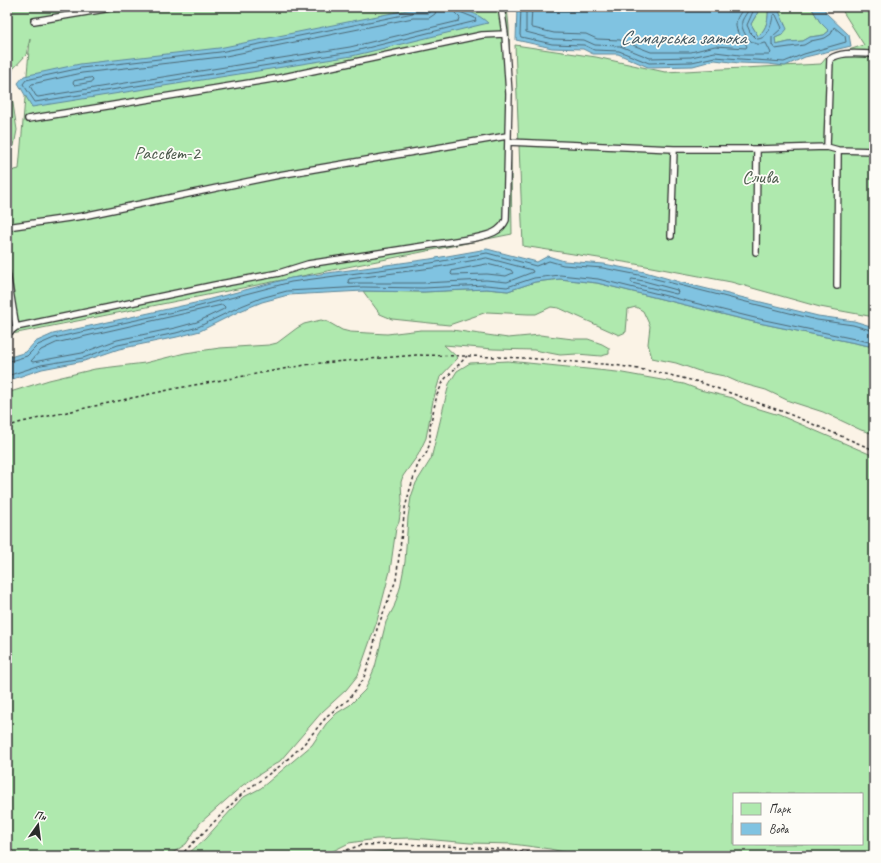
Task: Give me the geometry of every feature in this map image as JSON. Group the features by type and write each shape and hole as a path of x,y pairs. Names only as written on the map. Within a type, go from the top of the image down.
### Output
{"lane":[{"path":"34,21 117,7"},
{"path":"7,334 16,327 279,273 308,264 475,238 494,233 503,227 506,220 509,94 505,34 501,7"},
{"path":"28,119 279,78 482,35 505,34"},
{"path":"828,147 830,59 836,55 842,54 874,54"},
{"path":"7,227 83,216 279,175 508,139 674,148 757,149 828,147 838,150 874,151"},
{"path":"671,236 674,148"},
{"path":"756,252 757,149"},
{"path":"837,286 838,150"},
{"path":"7,272 16,327"}],"path":[{"path":"7,427 44,417 178,388 311,364 416,355 468,356 525,358 614,365 657,372 699,382 777,410 874,450"},
{"path":"180,856 244,792 280,766 303,745 328,715 348,700 363,680 372,654 377,629 396,580 405,508 418,464 426,454 430,443 430,426 437,395 444,380 468,356"},
{"path":"330,856 337,852 361,845 427,844 514,850 549,856"}],"green space":[{"name":"Рассвет-2","path":"7,7 507,7 509,27 512,234 7,335 7,172 19,169 30,39 26,55 13,69 10,84 17,130 14,146 7,152"},
{"path":"759,7 768,7 768,15 764,30 758,36 751,24 758,12"},
{"path":"777,7 811,7 820,22 829,31 824,35 810,37 803,41 776,45 775,38 782,35 781,16"},
{"name":"Слива","path":"840,7 874,7 874,317 820,307 731,282 630,263 523,246 515,45 596,57 665,72 821,64 827,57 864,45"},
{"path":"560,279 597,283 754,322 874,347 874,434 861,430 823,412 789,401 766,390 740,383 724,376 699,371 676,363 652,358 648,344 650,326 643,311 636,307 628,309 626,332 619,335 559,308 551,307 536,314 487,312 449,325 392,319 380,314 363,291 423,292 486,289 508,291 535,282"},
{"path":"321,320 328,322 342,330 350,332 387,334 421,330 452,330 508,338 540,335 573,339 588,339 609,348 609,354 601,356 577,354 560,355 534,350 493,349 444,345 458,358 440,377 433,401 426,438 418,455 403,476 401,482 402,501 399,522 396,528 390,571 377,621 358,675 346,690 322,712 280,761 243,785 200,823 186,844 168,856 7,856 7,393 49,380 95,369 145,363 185,353 220,348 269,345 277,343 304,324"},
{"path":"508,361 617,372 684,384 700,390 733,398 743,404 779,415 874,456 874,856 582,856 550,849 512,844 470,843 412,838 376,839 349,843 323,856 187,856 205,839 242,798 261,788 312,745 326,724 337,713 350,705 365,690 375,667 386,622 394,607 400,588 405,562 411,497 416,483 431,459 449,384 457,371 470,363"},
{"path":"391,851 443,852 509,856 344,856 348,854"}],"water":[{"name":"Самарська затока","path":"517,7 759,7 758,12 751,24 758,36 764,30 767,23 768,7 777,7 787,29 782,35 775,38 776,45 803,41 810,37 824,35 829,31 820,22 811,7 824,7 826,13 849,35 851,46 805,57 785,66 715,60 693,66 648,67 618,54 593,54 583,49 552,48 516,40"},
{"path":"452,8 471,12 488,23 352,56 32,107 18,83 24,76 80,64 219,48 412,9"},
{"path":"487,249 537,262 548,256 564,261 604,264 645,272 683,283 818,316 854,321 874,327 874,347 754,322 597,283 560,279 535,282 508,291 486,289 424,292 363,291 288,295 262,302 240,311 200,331 119,349 84,361 42,369 7,381 7,358 26,352 35,342 53,334 195,303 291,278 430,259"}]}
